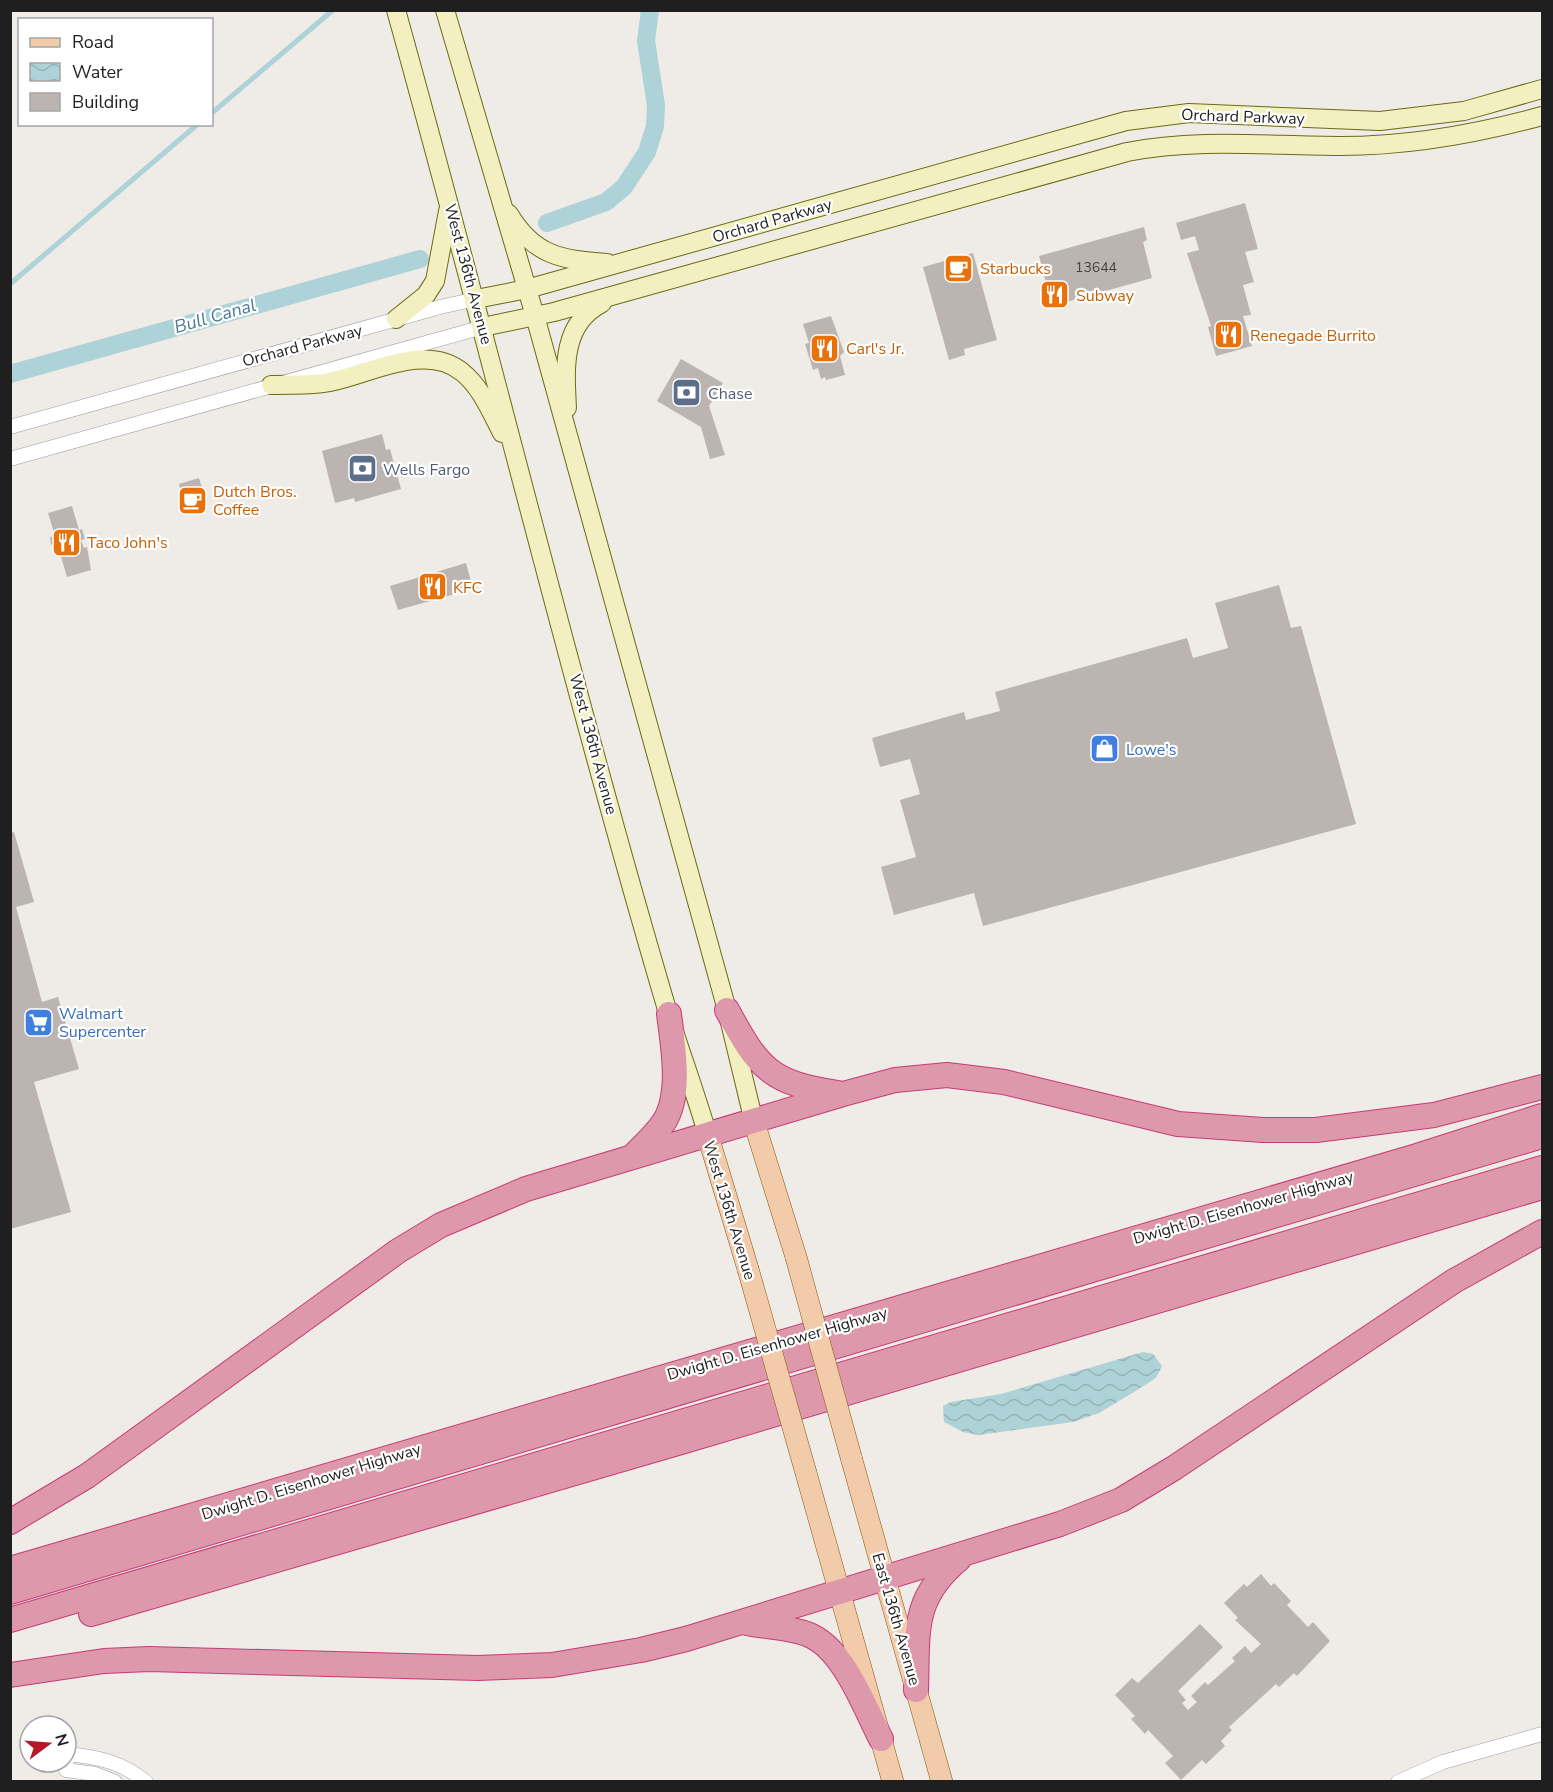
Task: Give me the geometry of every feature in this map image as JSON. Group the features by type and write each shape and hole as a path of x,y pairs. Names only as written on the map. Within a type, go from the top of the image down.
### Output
{"highway":[{"path":"727,1010 750,1050 765,1067 778,1077 798,1086 843,1094"},
{"path":"635,1154 664,1122 670,1104 674,1081 669,1014"},
{"path":"10,1522 87,1476 398,1251 441,1225 481,1205 526,1189 635,1154 708,1136 843,1094 895,1080 947,1076 1005,1082 1178,1124 1263,1130 1316,1130 1434,1115 1542,1087"},
{"name":"Dwight D. Eisenhower Highway","path":"10,1569 1417,1156 1542,1116"},
{"path":"10,1592 1542,1136"},
{"path":"10,1620 1542,1168"},
{"path":"10,1637 681,1443 1542,1187"},
{"path":"10,1675 104,1661 149,1659 478,1668 552,1665 641,1650 742,1622 1060,1524 1121,1500 1174,1468 1454,1281 1542,1232"},
{"path":"916,1690 918,1636 923,1604 934,1583 964,1554"},
{"path":"742,1622 806,1633 827,1645 839,1659 881,1738"}],"main road":[{"name":"West 136th Avenue","path":"396,10 476,299 515,457 669,1014 748,1269 840,1593"},
{"path":"446,10 535,316 727,1010 754,1122"},
{"name":"Orchard Parkway","path":"476,299 527,289 1126,121 1189,112 1380,121 1464,111 1542,89"},
{"name":"Orchard Parkway","path":"483,327 535,316 875,221 1157,146 1188,143 1341,146 1399,144 1479,133 1542,116"},
{"path":"396,319 426,295 435,281 447,225 449,201"},
{"path":"501,201 516,226 548,254 568,259 618,263"},
{"path":"569,440 566,357 571,336 587,312 624,292"},
{"path":"271,385 328,382 419,359 446,362 463,372 485,400 515,457"},
{"name":"East 136th Avenue","path":"754,1122 796,1257 942,1782"},
{"path":"840,1593 893,1782"}],"street":[{"name":"Orchard Parkway","path":"10,427 396,319 476,299"},
{"name":"Orchard Parkway","path":"10,459 483,327"},
{"path":"1398,1782 1443,1762 1542,1734"},
{"path":"78,1755 98,1757 120,1764 146,1782"},
{"path":"78,1772 95,1774 115,1782"}],"water":[{"path":"1143,1352 1153,1354 1162,1366 1156,1378 1099,1413 1073,1422 978,1435 963,1432 944,1422 943,1406 951,1402 1001,1394"}],"building":[{"path":"1245,203 1258,249 1245,252 1254,282 1243,285 1251,315 1243,316 1252,346 1216,356 1208,327 1211,326 1187,253 1199,250 1195,236 1181,240 1176,223"},
{"path":"1144,227 1147,240 1143,242 1152,278 1052,306 1039,256"},
{"path":"973,253 997,340 964,349 965,355 949,360 923,267"},
{"name":"Carl's Jr.","path":"831,316 844,352 840,356 845,375 826,380 825,377 821,379 818,368 813,370 805,344 809,343 803,324"},
{"path":"681,359 723,383 709,406 725,455 710,459 701,427 657,401"},
{"name":"Wells Fargo","path":"382,434 386,450 390,449 401,489 355,502 354,498 335,503 322,451"},
{"name":"Dutch Bros. Coffee","path":"199,478 202,488 197,489 202,511 188,515 179,484"},
{"name":"Taco John's","path":"72,506 79,530 82,529 85,539 81,540 84,548 87,547 91,570 67,577 57,543 51,545 50,537 55,536 48,513"},
{"name":"KFC","path":"466,563 473,589 398,610 390,586"},
{"name":"Lowe's","path":"1279,585 1291,628 1301,626 1356,824 983,926 974,893 894,915 881,867 916,857 900,800 920,794 910,759 880,767 872,738 964,712 966,720 1000,711 995,692 1187,638 1193,658 1228,648 1215,603"},
{"name":"Walmart Supercenter","path":"14,832 34,902 16,907 42,1002 58,997 79,1069 34,1082 71,1212 10,1229 10,833"},
{"path":"1261,1574 1271,1586 1274,1583 1291,1601 1287,1605 1308,1627 1313,1622 1330,1641 1297,1676 1294,1673 1279,1687 1276,1684 1229,1727 1232,1730 1221,1741 1225,1746 1206,1764 1202,1760 1181,1780 1165,1763 1173,1756 1148,1730 1145,1734 1131,1719 1135,1716 1115,1695 1132,1678 1138,1683 1200,1624 1223,1647 1178,1691 1186,1700 1182,1703 1188,1710 1197,1702 1191,1696 1205,1682 1208,1685 1235,1661 1232,1658 1245,1646 1251,1653 1261,1644 1235,1620 1238,1618 1224,1603 1244,1584 1247,1587"}],"waterway":[{"path":"213,112 333,10"},
{"name":"Bull Canal","path":"547,223 606,202 624,187 647,152 655,126 656,105 646,41 650,10"},
{"path":"10,284 196,126"},
{"name":"Bull Canal","path":"10,374 420,259"}],"place":[{"name":"Starbucks","path":"959,268"},
{"name":"Subway","path":"1055,295"},
{"name":"Renegade Burrito","path":"1229,335"},
{"name":"Carl's Jr.","path":"825,348"},
{"name":"Chase","path":"687,393"},
{"name":"Wells Fargo","path":"362,469"},
{"name":"Dutch Bros. Coffee","path":"192,500"},
{"name":"Taco John's","path":"66,542"},
{"name":"KFC","path":"432,587"},
{"name":"Lowe's","path":"1105,749"},
{"name":"Walmart Supercenter","path":"38,1022"}]}
